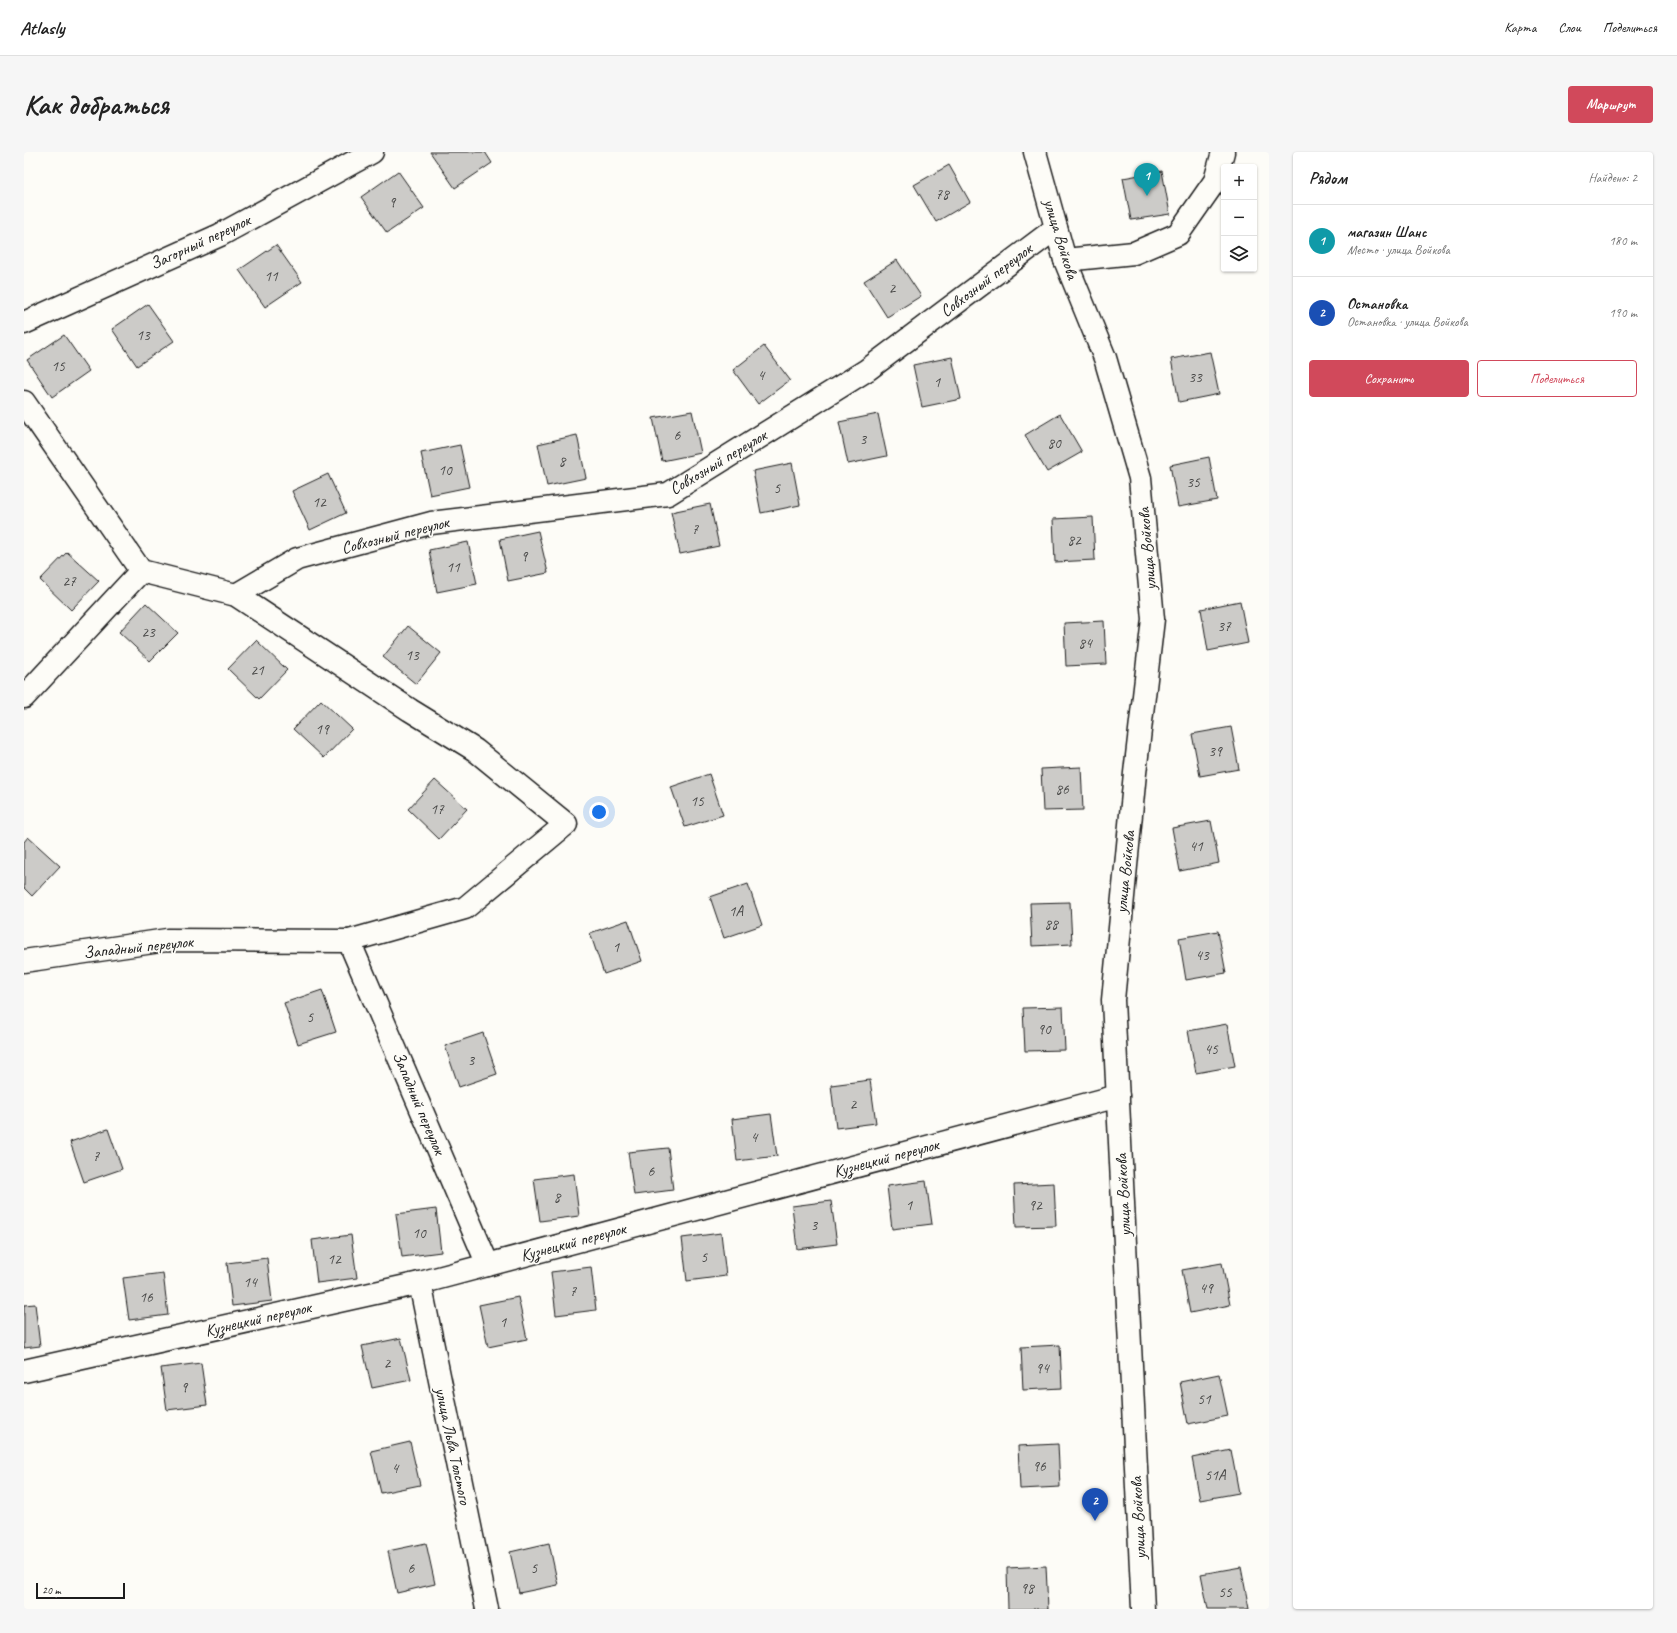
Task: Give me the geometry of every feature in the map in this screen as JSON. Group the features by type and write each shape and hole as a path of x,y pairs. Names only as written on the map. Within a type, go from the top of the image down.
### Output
{"street":[{"name":"Загорный переулок","path":"24,322 220,235 372,152"},
{"name":"улица Войкова","path":"1035,152 1064,260 1105,358 1140,478 1152,619 1134,774 1113,1000 1143,1609"},
{"path":"1064,260 1134,253 1178,234 1215,181 1223,152"},
{"name":"Совхозный переулок","path":"236,595 297,559 431,523 668,494 867,370 1056,228"},
{"path":"24,402 141,572 236,595"},
{"path":"24,696 141,572"},
{"name":"Западный переулок","path":"24,961 167,940 350,941 465,908 566,824 475,750 236,595"},
{"name":"Западный переулок","path":"350,941 488,1265"},
{"name":"Кузнецкий переулок","path":"24,1372 420,1283 1118,1096"},
{"name":"улица Льва Толстого","path":"420,1283 487,1609"}],"building":[{"path":"430,152 485,152 492,163 455,188"},
{"path":"949,165 970,202 936,222 914,185"},
{"path":"398,171 424,208 387,233 361,197"},
{"path":"1162,171 1170,214 1131,220 1123,178"},
{"path":"276,245 302,282 265,307 239,270"},
{"path":"897,260 921,296 887,317 864,281"},
{"path":"148,304 174,341 137,366 112,329"},
{"path":"64,335 89,371 52,397 27,360"},
{"path":"764,346 790,380 758,404 733,370"},
{"path":"1210,352 1219,394 1179,402 1171,359"},
{"path":"952,357 961,399 922,407 913,365"},
{"path":"692,411 701,453 662,461 653,418"},
{"path":"878,414 887,456 848,464 839,422"},
{"path":"1060,414 1082,452 1047,472 1025,435"},
{"path":"577,435 586,478 547,486 538,444"},
{"path":"460,445 469,487 430,495 421,453"},
{"path":"1209,457 1217,500 1178,507 1170,465"},
{"path":"792,463 800,505 761,513 753,471"},
{"path":"328,474 346,513 310,530 292,491"},
{"path":"710,504 719,546 680,554 671,512"},
{"path":"1093,517 1095,560 1055,562 1053,519"},
{"path":"538,531 548,573 508,581 500,539"},
{"path":"468,542 477,584 437,592 429,550"},
{"path":"67,552 99,581 71,610 40,580"},
{"path":"1240,601 1248,643 1208,651 1201,609"},
{"path":"146,603 178,633 150,661 119,632"},
{"path":"1104,621 1106,664 1066,666 1064,623"},
{"path":"408,626 441,653 416,684 383,657"},
{"path":"256,640 287,670 259,699 228,669"},
{"path":"321,700 352,729 324,758 293,729"},
{"path":"1231,727 1239,769 1200,776 1192,734"},
{"path":"1081,767 1083,810 1043,811 1041,769"},
{"path":"709,774 723,815 685,827 671,787"},
{"path":"435,780 467,809 439,839 408,809"},
{"path":"1211,821 1219,863 1180,871 1172,828"},
{"path":"28,837 60,866 32,896 24,888 24,842"},
{"path":"748,884 762,925 724,938 710,897"},
{"path":"1070,902 1072,944 1032,946 1030,903"},
{"path":"628,920 642,961 604,974 590,933"},
{"path":"1218,931 1226,973 1186,980 1179,938"},
{"path":"322,990 336,1032 298,1044 284,1003"},
{"path":"1063,1007 1065,1050 1025,1051 1023,1008"},
{"path":"1227,1024 1235,1066 1196,1073 1188,1031"},
{"path":"483,1033 497,1074 459,1087 445,1046"},
{"path":"870,1080 876,1123 836,1128 831,1085"},
{"path":"771,1114 777,1156 737,1161 732,1119"},
{"path":"108,1129 122,1169 84,1182 70,1142"},
{"path":"668,1148 673,1190 634,1195 628,1152"},
{"path":"574,1174 579,1216 540,1221 534,1179"},
{"path":"926,1181 932,1224 892,1229 887,1186"},
{"path":"1054,1183 1056,1226 1016,1227 1014,1185"},
{"path":"831,1201 837,1244 797,1249 792,1206"},
{"path":"436,1209 441,1252 402,1257 396,1214"},
{"path":"721,1233 726,1276 687,1281 682,1238"},
{"path":"351,1235 357,1278 317,1283 312,1240"},
{"path":"267,1258 272,1301 232,1306 227,1263"},
{"path":"1222,1263 1230,1305 1190,1313 1182,1270"},
{"path":"591,1267 596,1310 556,1315 551,1272"},
{"path":"163,1273 168,1315 129,1320 123,1278"},
{"path":"518,1297 527,1339 488,1347 479,1305"},
{"path":"35,1304 40,1346 24,1348 24,1305"},
{"path":"401,1338 411,1380 372,1388 362,1346"},
{"path":"1060,1345 1062,1388 1023,1390 1021,1347"},
{"path":"201,1363 207,1405 167,1410 161,1368"},
{"path":"1219,1374 1228,1416 1188,1424 1180,1382"},
{"path":"410,1442 420,1485 381,1493 371,1451"},
{"path":"1058,1444 1060,1487 1020,1489 1018,1446"},
{"path":"1231,1450 1239,1493 1200,1500 1192,1458"},
{"path":"426,1543 435,1584 397,1593 388,1551"},
{"path":"549,1543 558,1585 519,1593 510,1552"},
{"path":"1046,1566 1048,1609 1008,1609 1007,1568"},
{"path":"1241,1567 1249,1609 1208,1609 1201,1574"}],"place":[{"name":"магазин Шанс","path":"1147,196"},
{"name":"Остановка","path":"1095,1521"}]}
